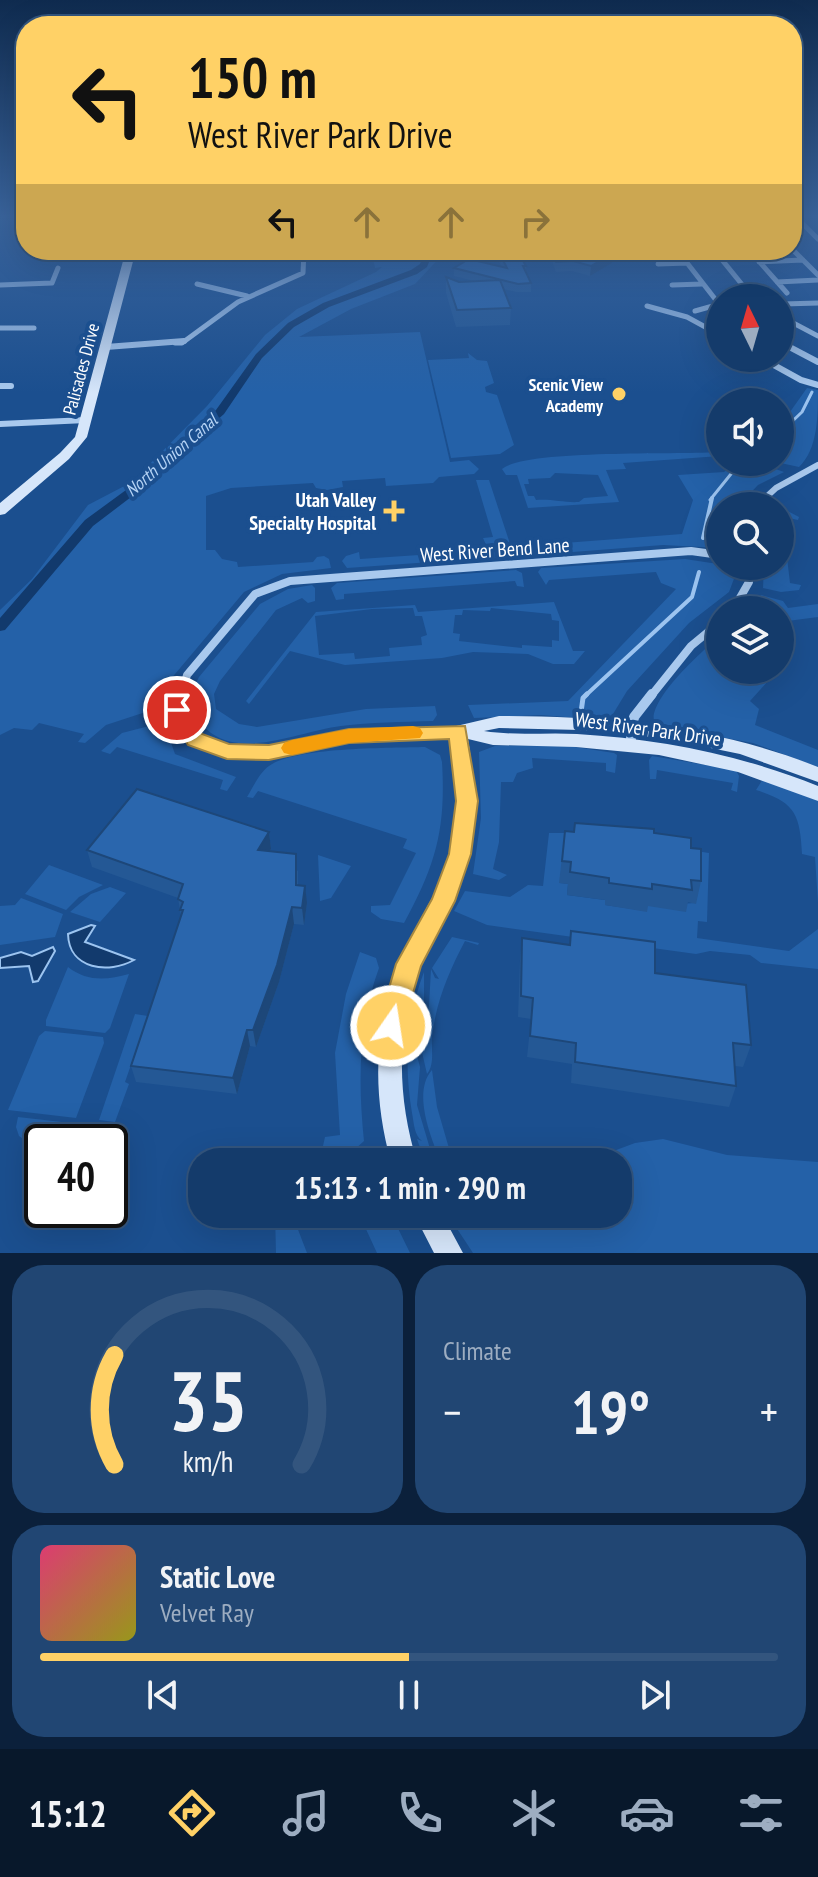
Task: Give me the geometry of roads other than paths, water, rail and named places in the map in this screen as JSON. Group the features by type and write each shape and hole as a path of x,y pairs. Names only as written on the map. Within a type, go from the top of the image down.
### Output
{"street":[{"path":"0,285 52,283 55,276"},
{"name":"Palisades Drive","path":"0,511 32,479 73,448 81,437 124,276"},
{"path":"106,347 179,344 248,297 295,276"},
{"path":"697,276 706,289"},
{"path":"772,276 777,282 818,278"},
{"path":"197,284 248,297"},
{"path":"672,285 702,284"},
{"path":"794,304 818,303"},
{"path":"647,306 687,317 706,327"},
{"path":"695,311 706,309"},
{"path":"794,324 818,336"},
{"path":"0,328 34,328"},
{"path":"794,349 818,362"},
{"path":"791,372 818,385"},
{"path":"0,386 11,386"},
{"path":"0,424 86,420"},
{"path":"772,492 818,465"},
{"name":"West River Bend Lane","path":"177,710 187,675 255,594 273,586 325,577 691,551 706,553"},
{"path":"630,738 634,717 662,679 706,634"},
{"name":"West River Park Drive","path":"177,710 195,740 227,752 269,753 349,736 463,731 493,739 630,738 749,749 818,775"},
{"path":"400,1148 392,1115 389,1046 404,978 443,901 460,854 467,801 463,731"},
{"name":"West River Park Drive","path":"630,738 751,767 818,794"},
{"path":"435,1228 449,1253"}],"waterway":[{"name":"North Union Canal","path":"0,627 89,523 156,473 220,412 259,356 291,325 326,305 402,276"},
{"path":"794,420 802,412 812,392"},
{"path":"716,492 729,476"},
{"path":"703,538 706,525"},
{"path":"585,696 692,597 699,572"},
{"path":"581,712 585,696"}],"place":[{"name":"Scenic View Academy","path":"619,394"},
{"name":"Utah Valley Specialty Hospital","path":"394,511"}]}
